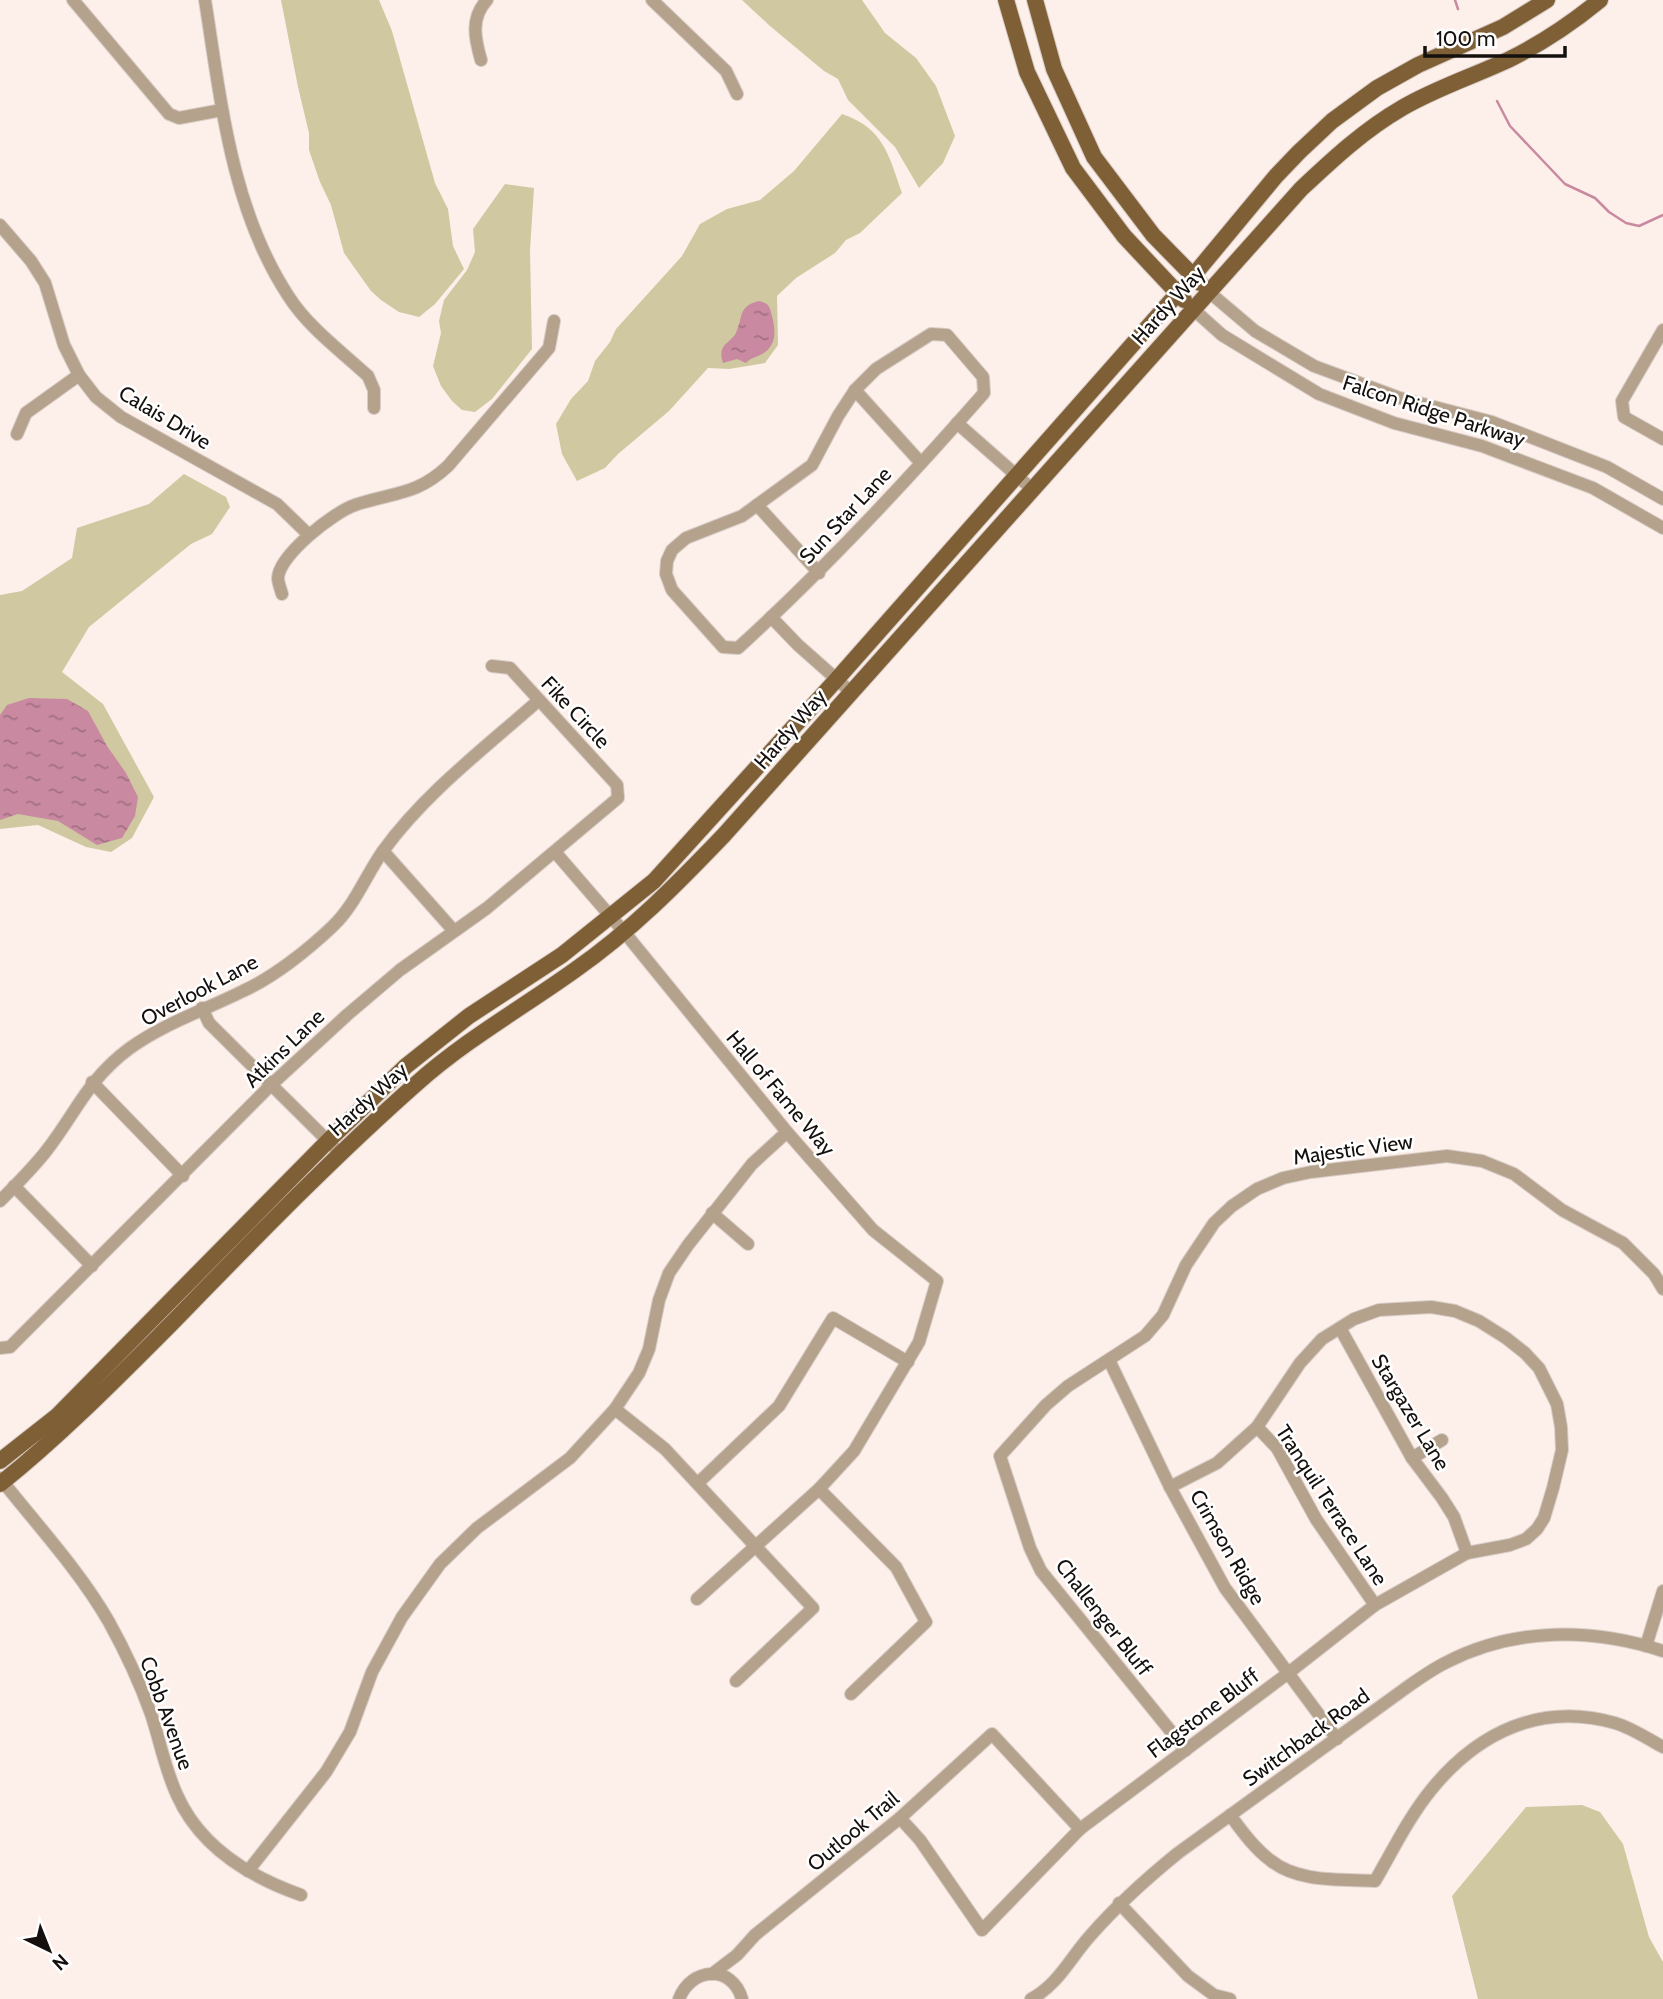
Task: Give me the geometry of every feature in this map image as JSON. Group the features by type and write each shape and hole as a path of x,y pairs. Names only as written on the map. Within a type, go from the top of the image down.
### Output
{"main road":[{"name":"Falcon Ridge Parkway","path":"1006,0 1027,72 1073,168 1124,236 1193,309"},
{"name":"Falcon Ridge Parkway","path":"1035,0 1054,69 1094,157 1153,235 1209,292"},
{"name":"Hardy Way","path":"1,1482 69,1426 334,1147 406,1066 469,1016 562,955 662,873 1193,276 1276,176 1332,121 1397,76 1503,27 1548,0"},
{"name":"Hardy Way","path":"0,1461 57,1416 334,1147 472,1040 625,933 669,892 724,835 1301,189 1370,128 1439,89 1508,60 1545,40 1579,18 1600,0"}],"street":[{"path":"73,0 169,114 179,118 222,110"},
{"path":"205,0 222,110 237,176 268,258 288,296 301,313 368,376 374,390 374,408"},
{"path":"481,60 475,38 477,17 486,0"},
{"path":"652,0 726,71 737,94"},
{"name":"Calais Drive","path":"0,225 31,261 46,284 64,345 79,375 96,397 121,417 277,504 309,535"},
{"name":"Falcon Ridge Parkway","path":"1209,292 1255,331 1314,366 1400,398 1492,422 1607,467 1663,499"},
{"name":"Falcon Ridge Parkway","path":"1193,309 1222,335 1319,394 1394,423 1482,446 1593,488 1663,528"},
{"path":"282,594 278,577 285,562 309,535 353,505 416,489 437,476 549,348 554,321"},
{"path":"1663,330 1622,401 1624,417 1663,439"},
{"name":"Sun Star Lane","path":"757,505 742,516 685,538 672,550 667,561 666,574 671,590 723,647 738,648 818,573 984,393 982,377 947,335 931,334 876,369 855,390"},
{"path":"17,434 26,412 79,375"},
{"path":"818,573 757,505 812,465 855,390 921,463"},
{"path":"957,423 1032,489"},
{"path":"771,617 851,692"},
{"name":"Fike Circle","path":"492,666 510,668 617,785 618,798"},
{"name":"Overlook Lane","path":"0,1201 46,1151 92,1082 130,1048 176,1020 246,990 301,953 335,924 359,893 383,851 428,800 539,700"},
{"name":"Atkins Lane","path":"0,1348 10,1347 272,1084 389,979 487,908 618,798"},
{"path":"383,851 454,931"},
{"name":"Hall of Fame Way","path":"555,852 625,933 787,1132 873,1230 937,1282 919,1342 908,1362"},
{"path":"202,1008 209,1023 334,1147"},
{"path":"92,1082 183,1176"},
{"path":"248,1871 326,1772 350,1732 372,1672 402,1617 440,1564 477,1528 570,1458 615,1409 639,1373 649,1349 659,1300 669,1273 712,1213 752,1164 787,1132"},
{"name":"Majestic View","path":"1000,1456 1061,1392 1145,1336 1163,1315 1199,1242 1214,1223 1232,1206 1257,1189 1283,1178 1311,1172 1447,1156 1482,1161 1514,1174 1562,1210 1623,1243 1659,1270 1663,1289"},
{"path":"15,1186 92,1266"},
{"path":"712,1213 748,1244"},
{"name":"Flagstone Bluff","path":"900,1818 920,1839 982,1930 1080,1829 1375,1605 1467,1553 1510,1545 1526,1539 1537,1529 1544,1518 1562,1450 1557,1404 1539,1368 1525,1353 1479,1321 1455,1311 1431,1307 1380,1310 1354,1319 1322,1339 1300,1363 1257,1427 1217,1463 1170,1487"},
{"path":"697,1600 819,1489 854,1451 908,1362 834,1318 779,1406 698,1483"},
{"name":"Stargazer Lane","path":"1340,1328 1412,1458 1454,1517 1467,1553"},
{"name":"Crimson Ridge","path":"1109,1360 1170,1487 1225,1588 1337,1739"},
{"path":"615,1409 665,1449 813,1608 736,1681"},
{"name":"Tranquil Terrace Lane","path":"1257,1427 1277,1448 1316,1518 1375,1605"},
{"path":"1412,1458 1442,1440"},
{"name":"Challenger Bluff","path":"1000,1456 1030,1548 1041,1571 1186,1750"},
{"name":"Cobb Avenue","path":"1,1482 77,1575 108,1621 151,1713 177,1797 190,1818 218,1851 278,1887 302,1895"},
{"path":"819,1489 896,1567 926,1622 851,1694"},
{"path":"1646,1646 1663,1591"},
{"name":"Switchback Road","path":"1036,1998 1055,1981 1119,1903 1178,1853 1447,1662 1485,1646 1515,1638 1548,1634 1591,1635 1663,1651"},
{"path":"1230,1815 1256,1848 1290,1872 1315,1877 1375,1881 1429,1791 1452,1766 1484,1740 1506,1728 1531,1720 1562,1716 1588,1717 1618,1724 1663,1747"},
{"name":"Outlook Trail","path":"712,1974 737,1955 755,1935 900,1818 992,1734 1080,1829"},
{"path":"1119,1903 1188,1976 1214,1995 1230,1999"},
{"path":"732,1982 737,1955"},
{"path":"679,1999 691,1980 712,1974 732,1982 743,1998"}],"shaded area":[{"path":"281,0 379,0 392,31 435,183 448,209 453,246 464,269 435,304 419,317 399,312 381,300 371,291 344,253 331,205 309,150 309,133"},
{"path":"742,0 862,0 885,33 916,58 936,86 955,136 943,163 919,188 895,147 848,100 838,79 824,71"},
{"path":"842,114 856,120 876,135 888,155 902,193 860,233 846,240 835,253 796,278 777,296 778,345 765,363 729,369 708,368 669,411 605,468 577,481 562,454 556,424 571,399 588,381 595,361 610,342 616,329 682,256 700,224 727,209 760,200 794,171"},
{"path":"505,184 534,188 530,250 532,349 492,399 475,412 462,410 441,386 433,366 441,333 439,321 444,300 467,270 475,252 473,229"},
{"path":"184,474 226,497 230,507 212,534 191,544 89,627 62,672 103,704 154,797 132,838 111,852 86,847 38,825 0,829 0,595 22,591 72,558 77,528 149,504"},
{"path":"1582,1805 1600,1812 1623,1844 1649,1937 1663,1962 1663,1999 1478,1999 1452,1896 1526,1807"}],"water":[{"path":"759,301 767,304 771,310 774,338 770,348 746,363 737,359 723,363 723,347 735,335 745,308"},
{"path":"29,698 67,699 88,711 138,797 135,816 122,838 97,845 58,821 18,814 0,820 0,715 7,705"}],"waterway":[{"path":"1455,0 1458,9"},
{"path":"1497,101 1510,126 1565,184 1595,198 1609,212 1626,223 1639,226 1663,215"}]}
